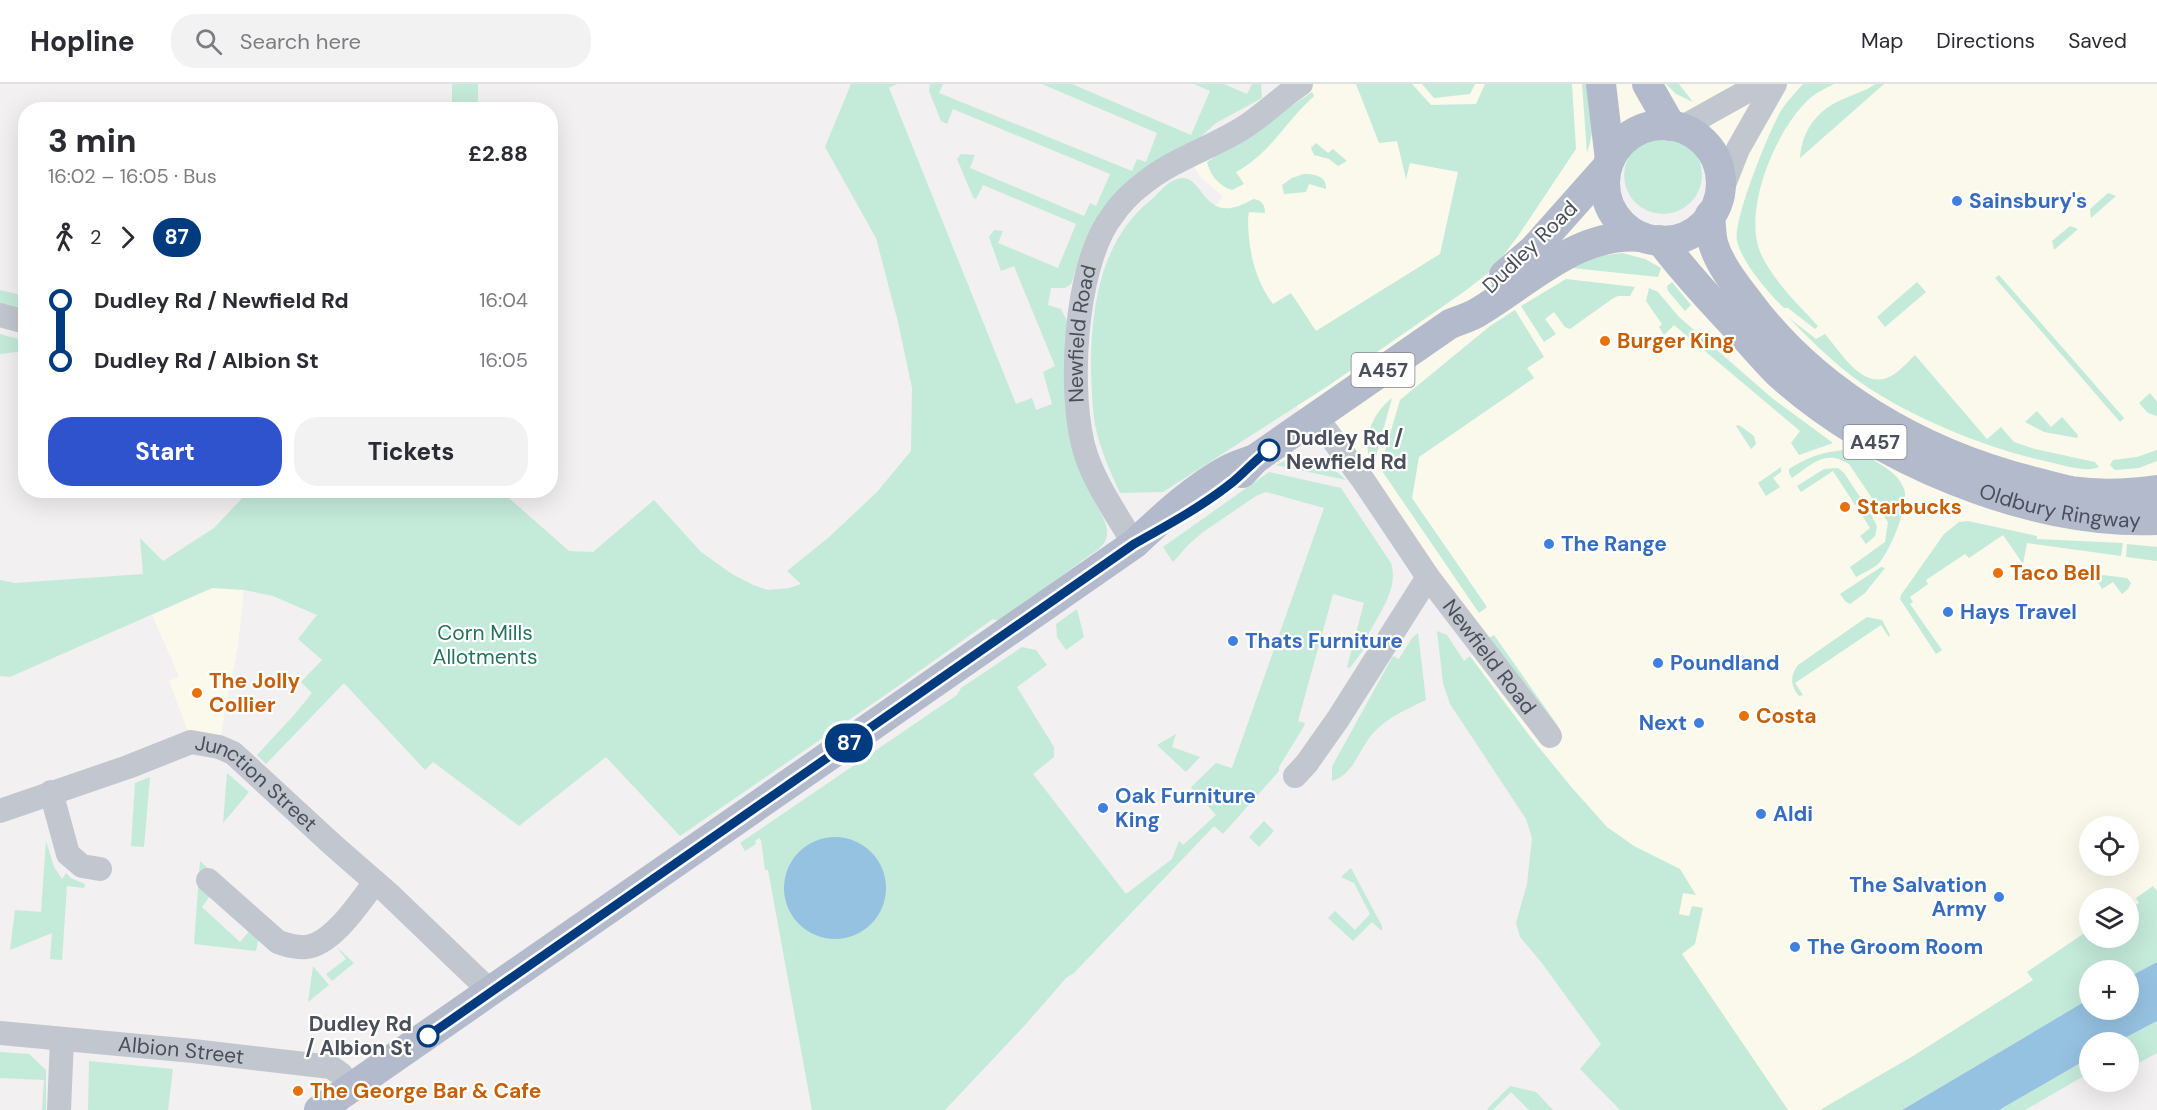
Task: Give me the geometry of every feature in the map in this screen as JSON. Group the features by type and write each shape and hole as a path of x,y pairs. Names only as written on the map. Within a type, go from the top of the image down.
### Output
{"main road":[{"name":"Oldbury Ringway","path":"1601,84 1609,164 1605,187 1612,210 1627,228 1651,238 1778,373 1829,413 1910,461 2016,501 2075,515 2141,521 2157,520"},
{"path":"1647,84 1676,127"},
{"name":"A457","path":"1609,164 1623,141 1636,132 1649,126 1676,127"},
{"name":"Oldbury Ringway","path":"1676,127 1706,143 1720,173 1713,243 1721,261 1737,287 1774,334 1829,385 1883,422 1953,455 2001,473 2070,490 2105,493 2157,490"},
{"name":"Dudley Road","path":"319,1110 1134,544 1180,519 1235,480 1256,459 1450,324 1467,306 1534,249 1609,164"},
{"name":"A457","path":"1651,238 1676,239 1691,233 1702,226 1715,206"},
{"name":"Dudley Road","path":"1450,324 1478,313 1546,266 1575,251 1617,237 1651,238"}],"street":[{"path":"1676,127 1760,84"},
{"path":"1715,206 1738,149 1775,84"},
{"name":"Newfield Road","path":"1134,544 1095,478 1085,453 1081,429 1077,351 1088,268 1111,216 1143,183 1187,155 1198,142 1229,121 1292,90"},
{"path":"0,315 18,320"},
{"name":"Newfield Road","path":"1316,417 1363,480 1428,577 1550,736"},
{"name":"Newfield Road","path":"1295,776 1338,719 1428,577"},
{"name":"Junction Street","path":"0,811 128,767 191,742 219,747 234,753 492,992"},
{"path":"51,792 68,854 82,866 100,869"},
{"path":"208,880 278,942 307,947 318,944 329,936 345,920 375,882"},
{"name":"Albion Street","path":"0,1033 331,1067 341,1074 350,1090"},
{"path":"59,1110 62,1039"}],"shaded area":[{"path":"1301,84 2157,84 2157,1043 2138,1020 2139,960 2079,960 2079,1018 1954,1110 1778,1110 1616,847 1464,661 1482,647 1308,422 1245,331 1215,206 1223,197 1200,177 1187,155","holes":["1655,125 1689,131 1706,143 1717,161 1720,173 1696,230 1676,239 1627,228 1612,210 1605,187 1623,141 1636,132"]},
{"path":"213,588 244,590 238,647 219,747 188,732 169,681 179,677 152,615"}],"green space":[{"path":"452,84 478,84 478,102 452,102"},
{"name":"Corn Mills Allotments","path":"851,84 897,84 889,88 1016,404 1032,398 1036,410 1052,404 1043,372 1055,366 1014,266 1001,271 989,237 994,230 1003,231 998,243 1058,268 1076,224 983,185 976,199 973,197 957,159 961,154 975,155 970,168 1084,216 1090,203 1096,206 1110,174 953,109 947,124 941,121 929,91 930,84 943,84 939,93 1132,171 1137,159 1146,162 1157,133 1042,84 1072,84 1191,135 1210,91 1194,84 1224,84 1247,94 1252,84 1261,84 1262,98 1216,123 1087,240 1071,284 1065,288 1051,288 1048,305 1061,309 1067,321 1095,503 1106,525 1104,544 1000,621 993,619 680,836 606,757 519,826 433,762 425,770 344,683 266,764 257,755 312,693 301,682 322,660 298,639 317,615 273,596 244,590 212,588 10,677 0,676 0,580 15,583 143,574 140,538 163,561 214,528 242,498 509,498 569,551 593,552 654,500 701,552 732,574 768,590 801,584 787,571 828,538 876,493 911,451 912,388 876,238 825,147"},
{"path":"1356,84 1412,84 1431,105 1476,104 1485,84 1572,84 1576,149 1518,236 1492,270 1465,291 1328,386 1163,492 1120,493 1102,451 1094,418 1091,370 1093,323 1102,277 1121,234 1134,216 1170,182 1186,178 1193,182 1213,204 1223,208 1236,207 1253,199 1262,203 1265,213 1249,212 1248,218 1253,263 1261,284 1273,304 1291,293 1316,331 1440,254 1458,172 1410,163 1406,179 1397,141 1379,143"},
{"path":"1422,84 1475,84 1470,94 1434,98"},
{"path":"1582,84 1592,84 1593,93 1593,127 1587,153"},
{"path":"1666,84 1679,84 1693,102 1676,94"},
{"path":"1803,84 1834,84 1807,101 1795,115 1773,152 1759,195 1756,236 1766,264 1787,292 1818,326 1815,329 1788,308 1784,308 1771,294 1749,267 1737,240 1737,229 1746,195 1769,135 1782,109"},
{"path":"1875,84 1884,84 1800,158 1808,129 1820,114 1836,102"},
{"path":"1312,92 1314,96 1268,147 1248,165 1236,172 1244,184 1232,190 1223,186 1216,179 1207,162"},
{"path":"1663,136 1678,139 1691,147 1699,160 1702,175 1699,190 1691,203 1678,211 1663,214 1648,211 1635,203 1627,190 1624,175 1627,160 1635,147 1648,139"},
{"path":"1316,143 1328,153 1333,149 1347,161 1338,166 1329,159 1314,155 1311,148"},
{"path":"1304,174 1316,175 1322,179 1326,189 1309,184 1306,192 1284,194 1282,185"},
{"path":"2108,193 2116,196 2091,218 2090,209"},
{"path":"2070,226 2078,229 2054,250 2052,241"},
{"path":"1622,253 1645,259 1661,268 1658,277 1572,268 1598,256"},
{"path":"1999,275 2124,418 2120,422 1995,278"},
{"path":"1566,279 1635,287 1630,296 1618,296 1612,299 1570,329 1565,327 1554,312 1545,319 1556,334 1544,342 1521,306"},
{"path":"1672,282 1691,305 1685,311 1668,291 1667,286"},
{"path":"1917,282 1926,292 1885,327 1877,317"},
{"path":"1649,288 1658,292 1679,317 1772,398 1833,443 1799,455 1791,443 1800,431 1674,325 1664,335 1659,327 1662,324 1646,301"},
{"path":"0,290 18,294 18,310 0,305"},
{"path":"1515,310 1544,357 1527,368 1534,378 1419,457 1412,498 1487,607 1479,613 1380,468 1400,400 1490,326"},
{"path":"1789,318 1816,339 1825,334 1853,367 1870,378 1879,380 1889,377 1915,355 1987,439 2001,427 2014,442 2095,462 2099,467 2074,468 1999,449 1921,417 1853,377"},
{"path":"0,334 18,339 18,352 0,354"},
{"path":"2150,393 2157,402 2157,416 2148,413 2139,403"},
{"path":"1392,398 1373,467 1368,448 1370,430 1378,412"},
{"path":"2037,411 2051,427 2062,417 2078,435 2077,438 2044,432 2025,422"},
{"path":"1739,425 1754,436 1756,444 1751,449 1736,426"},
{"path":"1854,449 1896,476 1901,482 1905,496 1902,516 1884,556 1875,566 1856,577 1850,567 1885,542 1888,522 1849,464 1826,458 1812,463 1792,478 1789,473 1789,469 1813,456"},
{"path":"2157,450 2157,461 2139,468 2115,470 2110,465 2113,460 2137,457"},
{"path":"1295,459 1323,464 1335,470 1346,480 1276,465"},
{"path":"1781,467 1781,472 1773,478 1780,487 1766,496 1758,483"},
{"path":"1838,468 1862,500 1855,505 1833,471 1801,492 1797,486 1824,469"},
{"path":"1269,472 1341,488 1391,563 1393,572 1387,600 1368,635 1372,638 1350,668 1347,667 1364,603 1333,594 1298,721 1305,723 1279,767 1279,771 1223,834 1214,826 1074,973 1066,978 945,1110 812,1110 761,840 759,838 755,841 756,844 745,851 740,843 957,695 961,688 1022,647 1036,650 1047,665 1017,687 1054,747 1054,757 1033,774 1126,894 1172,859 1179,841 1183,845 1216,815 1191,787 1216,763 1232,768 1324,508 1266,492 1256,496 1203,532 1173,562 1163,547"},
{"path":"1867,507 1877,526 1875,536 1866,544 1860,536 1870,528 1860,512"},
{"path":"1968,521 2037,536 2037,539 2123,543 2121,556 2027,543 2023,564 2003,535 1969,558 1965,554 1926,580 1928,584 1910,597 1913,602 1910,604 1942,650 1936,654 1900,599 1944,534 1959,522"},
{"path":"2127,544 2157,547 2157,561 2126,557"},
{"path":"1881,567 1885,568 1865,593 1850,604 1846,602 1840,594"},
{"path":"2103,575 2127,578 2131,583 2122,594 2113,582 2102,589 2096,578"},
{"path":"1077,609 1084,637 1066,650 1057,637 1056,624"},
{"path":"1867,617 1882,620 1889,637 1881,625 1795,683 1803,695 1799,696 1792,680 1798,665"},
{"path":"1437,631 1447,635 1464,661 1470,656 1532,739 1607,827 1634,846 1680,869 1696,895 1683,893 1679,914 1689,916 1692,906 1703,908 1695,944 1682,954 1788,1110 1620,1110 1580,1069 1601,1044 1520,937 1516,923 1527,884 1532,838 1526,819 1450,704 1443,683"},
{"path":"1418,633 1426,700 1398,714 1379,727 1346,773 1332,781 1332,767 1393,656 1399,659 1412,638"},
{"path":"1494,635 1558,726 1557,728 1489,638"},
{"path":"1176,734 1172,747 1200,757 1186,772 1157,745"},
{"path":"227,773 249,792 223,823"},
{"path":"150,777 144,847 131,846 135,783"},
{"path":"1264,821 1274,831 1259,847 1249,837"},
{"path":"46,841 54,867 62,879 66,873 71,878 85,884 84,888 67,886 62,960 50,959 52,933 10,950 15,910 41,912"},
{"path":"200,861 211,871 210,896 202,907 240,942 251,929 259,937 256,951 194,944"},
{"path":"1351,868 1382,926 1382,931 1372,922 1353,941 1328,918 1335,911 1355,930 1370,914 1354,883 1341,877"},
{"path":"2153,886 2157,891 2157,962 2139,972 2139,960 2079,960 2079,1005 1902,1110 1820,1110 1913,1056 2033,980 2027,972 2079,937 2079,948 2139,948 2139,896"},
{"path":"337,947 354,963 332,981 326,974 346,959"},
{"path":"313,966 329,985 308,1002"},
{"path":"2157,1021 2157,1053 2139,1063 2139,1032 2136,1032"},
{"path":"0,1052 29,1054 46,1070 46,1110 42,1110 44,1080 0,1078"},
{"path":"89,1061 173,1069 168,1110 88,1110"},
{"path":"2079,1064 2079,1079 2025,1110 1999,1110"},
{"path":"1510,1086 1536,1092 1553,1110 1529,1110 1511,1092 1493,1110 1487,1109"}],"water":[{"path":"835,837 864,845 878,859 886,888 878,917 864,931 835,939 806,931 792,917 784,888 792,859 806,845"},
{"path":"2157,962 2157,1021 2136,1032 2079,1032 2079,1064 1999,1110 1902,1110 2079,1005 2079,1020 2139,1020 2139,972"}],"bus line":[{"name":"87","path":"428,1036 1134,544 1180,519 1235,480 1256,459 1269,450"}],"place":[{"name":"Sainsbury's","path":"1957,201"},
{"name":"Burger King","path":"1605,341"},
{"name":"Dudley Rd / Newfield Rd","path":"1269,450"},
{"name":"Starbucks","path":"1845,507"},
{"name":"The Range","path":"1549,544"},
{"name":"Taco Bell","path":"1998,573"},
{"name":"Hays Travel","path":"1948,612"},
{"name":"Thats Furniture","path":"1233,641"},
{"name":"Poundland","path":"1658,663"},
{"name":"The Jolly Collier","path":"197,693"},
{"name":"Costa","path":"1744,716"},
{"name":"Next","path":"1699,723"},
{"name":"Oak Furniture King","path":"1103,808"},
{"name":"Aldi","path":"1761,814"},
{"name":"The Salvation Army","path":"1999,897"},
{"name":"The Groom Room","path":"1795,947"},
{"name":"Dudley Rd / Albion St","path":"428,1036"},
{"name":"The George Bar & Cafe","path":"298,1091"}]}
